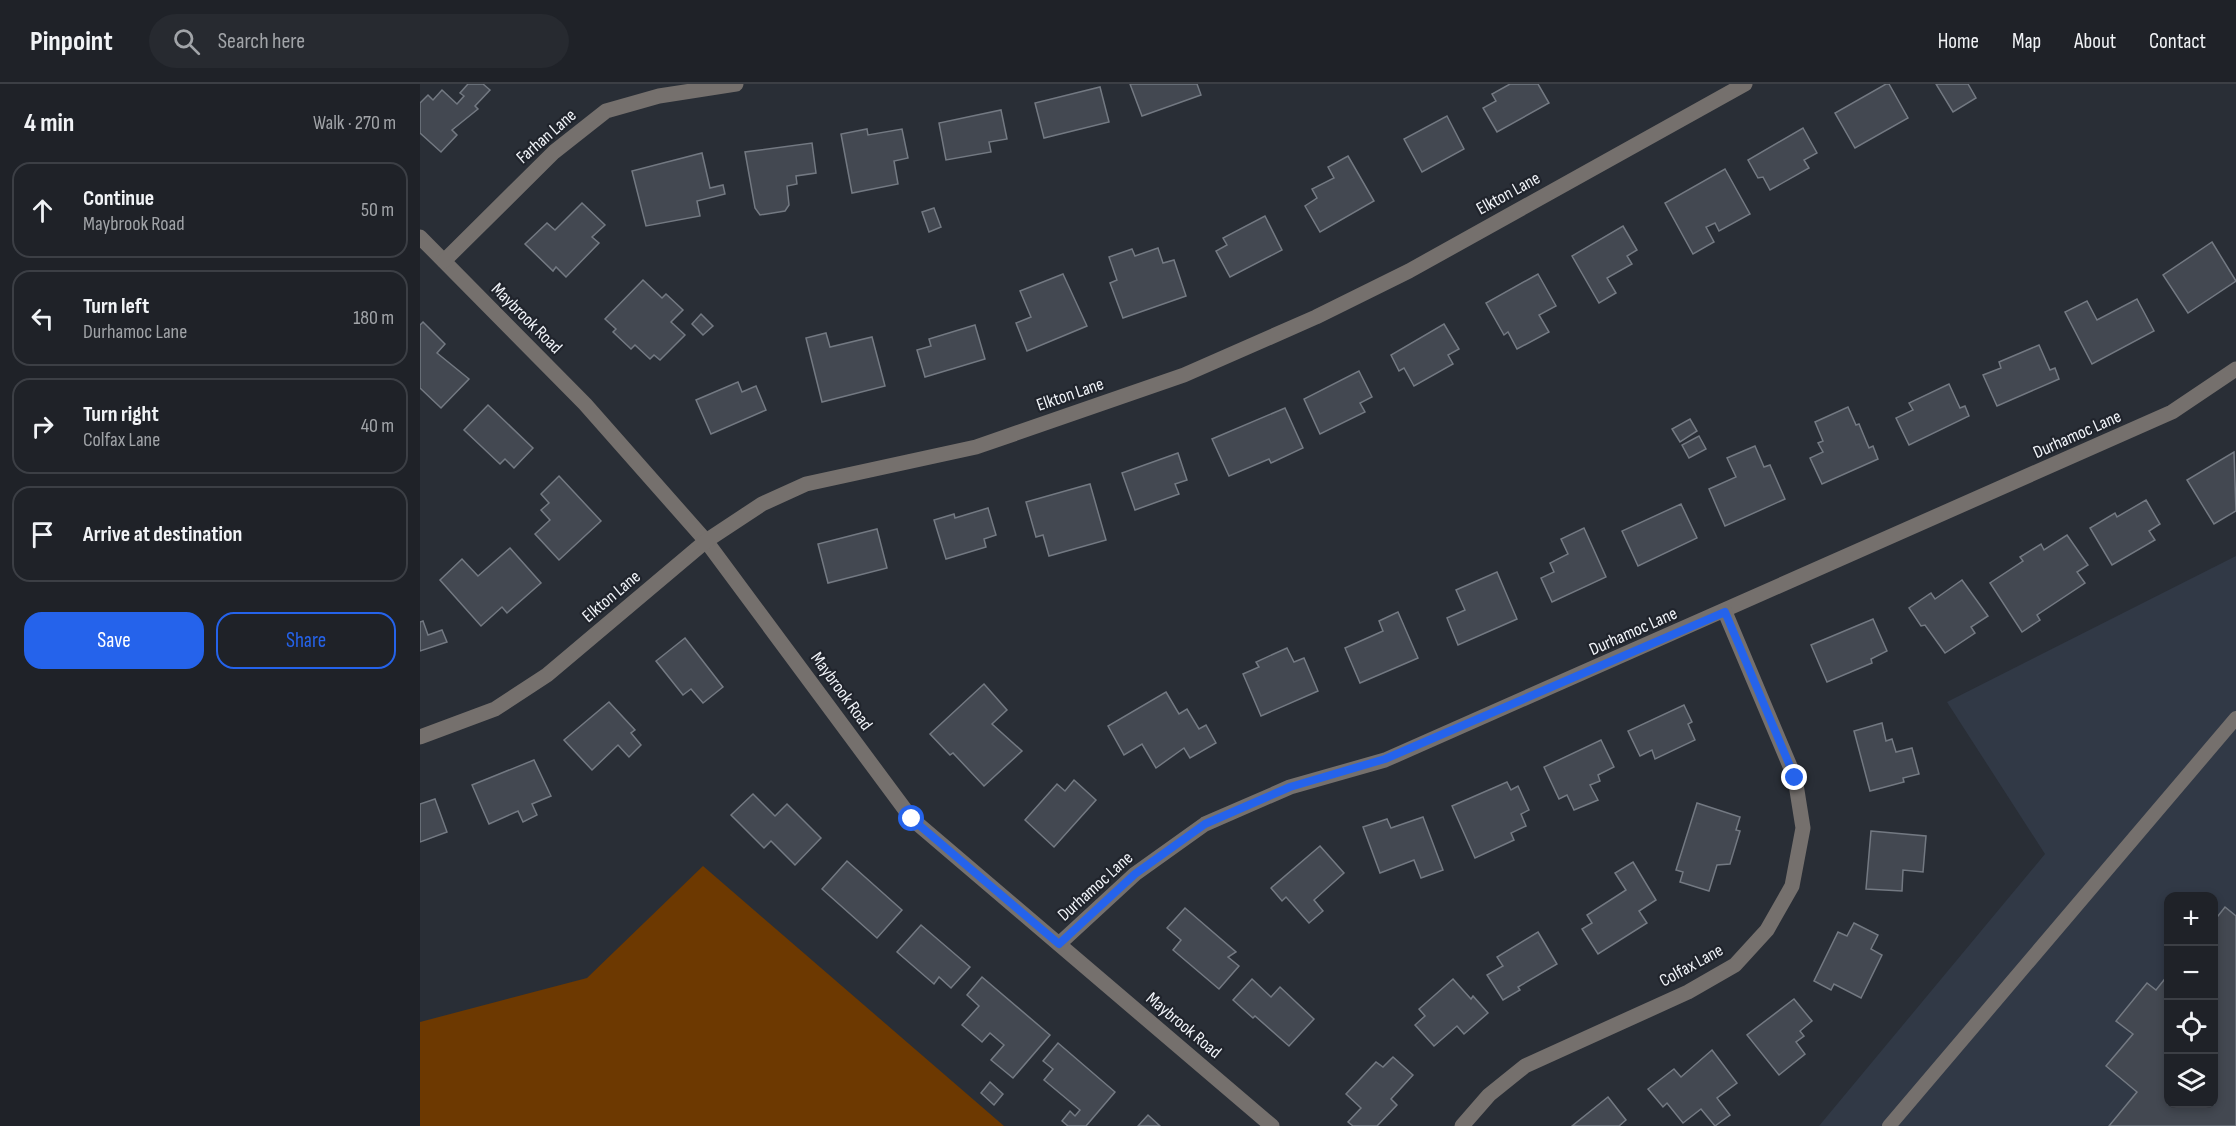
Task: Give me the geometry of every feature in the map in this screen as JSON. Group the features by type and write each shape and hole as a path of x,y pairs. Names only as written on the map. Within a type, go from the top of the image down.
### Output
{"street":[{"name":"Farhan Lane","path":"444,261 554,152 606,111 658,96 736,84"},
{"name":"Elkton Lane","path":"420,737 495,709 548,675 706,541 762,504 806,484 976,447 1184,375 1316,317 1409,271 1745,84"},
{"name":"Maybrook Road","path":"420,237 585,404 706,541 912,819 1272,1126"},
{"name":"Durhamoc Lane","path":"1059,944 1135,874 1205,824 1290,787 1385,759 1725,612 2172,412 2236,369"},
{"name":"Colfax Lane","path":"1462,1126 1489,1095 1525,1066 1688,992 1735,965 1767,930 1792,886 1803,828 1795,778 1725,612"}],"lane":[{"path":"1889,1126 2236,718"}],"shaded area":[{"path":"2236,556 2236,1126 1819,1126 2045,854 1947,702"},
{"path":"703,866 1004,1126 420,1126 420,1022 587,978"}],"building":[{"path":"468,84 483,84 490,90 475,106 478,109 452,130 457,135 441,152 420,133 420,103 428,95 433,100 442,90 457,104 464,96 460,93"},
{"path":"1130,84 1197,84 1201,95 1142,116"},
{"path":"1510,84 1538,84 1549,103 1497,132 1483,108 1496,101 1492,94"},
{"path":"1889,84 1908,118 1855,148 1835,113"},
{"path":"1936,84 1968,84 1976,98 1953,112"},
{"path":"1100,87 1109,122 1044,138 1035,103"},
{"path":"1001,110 1007,139 989,142 991,152 946,160 939,123"},
{"path":"1447,116 1464,149 1422,172 1404,139"},
{"path":"1803,128 1817,153 1804,160 1809,168 1770,190 1763,177 1758,178 1748,160"},
{"path":"867,129 868,135 902,129 908,158 894,161 898,184 852,193 841,134"},
{"path":"812,143 816,173 796,176 797,184 787,186 789,205 785,211 760,215 755,208 745,152"},
{"path":"702,153 710,188 723,185 725,194 697,201 700,216 646,226 632,171"},
{"path":"1348,156 1374,201 1320,232 1305,206 1317,198 1312,189 1334,178 1328,167"},
{"path":"1725,169 1750,214 1719,231 1715,223 1706,227 1714,242 1693,254 1665,203"},
{"path":"582,203 605,225 592,237 599,243 566,277 556,267 553,271 525,244 547,223 555,230"},
{"path":"934,208 941,227 929,232 922,212"},
{"path":"1265,216 1282,250 1230,277 1216,251 1227,245 1223,238"},
{"path":"1623,226 1637,250 1627,256 1632,264 1607,278 1616,293 1599,303 1572,256"},
{"path":"2212,242 2236,281 2188,313 2163,275"},
{"path":"1158,248 1163,263 1174,260 1186,296 1123,318 1110,283 1117,280 1109,257 1132,249 1135,256"},
{"path":"1063,274 1087,326 1027,351 1016,323 1031,317 1020,291"},
{"path":"1538,274 1556,306 1539,315 1549,332 1517,349 1508,332 1504,335 1486,303"},
{"path":"643,280 662,298 666,294 683,310 671,322 685,335 660,360 654,355 650,359 635,345 631,349 613,332 616,329 605,319"},
{"path":"2137,299 2154,331 2092,364 2065,312 2087,301 2097,320"},
{"path":"701,314 713,326 703,335 692,324"},
{"path":"423,322 445,344 437,353 469,379 441,408 420,388 420,325"},
{"path":"1444,324 1459,349 1448,355 1453,364 1414,386 1404,368 1399,371 1391,355"},
{"path":"975,325 985,359 925,377 917,350 931,346 929,339"},
{"path":"826,333 830,347 872,337 885,386 822,402 806,338"},
{"path":"2039,345 2050,370 2055,368 2059,379 1997,406 1983,375 2001,368 1999,362"},
{"path":"1359,371 1372,397 1360,403 1365,412 1320,434 1304,399"},
{"path":"738,382 742,392 756,386 766,410 711,434 696,400"},
{"path":"1949,384 1960,408 1965,406 1969,416 1909,445 1896,418 1913,410 1909,403"},
{"path":"488,405 533,448 514,468 505,459 500,464 464,430"},
{"path":"1848,407 1856,425 1859,424 1869,448 1873,446 1878,459 1822,484 1810,458 1823,452 1818,443 1823,441 1815,422"},
{"path":"1285,408 1303,448 1271,463 1269,459 1229,476 1212,439"},
{"path":"1690,419 1697,431 1680,442 1672,429"},
{"path":"1699,436 1706,449 1689,458 1682,445"},
{"path":"1755,446 1764,467 1770,465 1785,499 1725,526 1709,489 1736,477 1727,458"},
{"path":"2234,452 2236,511 2214,524 2187,480"},
{"path":"1178,453 1187,480 1175,484 1179,494 1135,510 1122,473"},
{"path":"559,476 601,521 559,560 535,534 550,520 541,510 549,503 541,494"},
{"path":"1090,484 1106,540 1049,556 1043,535 1036,537 1026,502"},
{"path":"2146,500 2160,524 2149,531 2155,540 2112,565 2090,528 2115,513 2117,517"},
{"path":"1681,504 1697,538 1638,566 1622,531"},
{"path":"988,508 996,535 984,539 986,547 946,559 934,520 954,514 955,518"},
{"path":"1584,528 1606,577 1552,602 1541,578 1554,572 1550,563 1568,554 1561,539"},
{"path":"877,529 887,568 828,583 818,544"},
{"path":"2067,535 2088,565 2077,572 2085,583 2037,615 2040,620 2022,632 1990,583 2023,561 2020,557 2041,544 2044,550"},
{"path":"510,548 541,583 507,613 502,607 481,626 440,580 462,559 478,576"},
{"path":"1497,572 1517,619 1458,645 1447,618 1465,610 1456,590"},
{"path":"1962,580 1988,616 1971,627 1975,633 1945,653 1925,625 1921,626 1909,608 1931,593 1935,599"},
{"path":"1398,612 1418,658 1360,683 1345,648 1383,631 1379,621"},
{"path":"1873,619 1887,651 1871,659 1872,663 1827,682 1811,645"},
{"path":"423,621 428,635 442,630 447,642 420,651 420,622"},
{"path":"685,638 723,687 703,703 691,689 683,695 656,661"},
{"path":"1287,648 1294,662 1304,658 1318,691 1261,716 1243,674 1259,667 1256,662"},
{"path":"984,684 1007,710 992,724 1022,751 984,786 953,753 950,755 930,734"},
{"path":"1166,692 1179,714 1187,709 1199,729 1206,725 1216,743 1190,758 1184,748 1156,768 1142,744 1124,755 1108,726"},
{"path":"609,702 635,730 631,733 641,745 629,757 618,745 592,770 564,740"},
{"path":"1684,705 1692,722 1688,724 1695,740 1655,759 1652,750 1640,756 1628,731"},
{"path":"1882,723 1886,741 1892,739 1896,752 1912,748 1919,774 1903,778 1904,782 1870,791 1854,731"},
{"path":"1601,740 1614,767 1598,775 1600,781 1590,785 1598,800 1574,810 1567,795 1559,799 1544,767"},
{"path":"534,760 551,796 532,804 537,815 523,822 518,811 489,824 472,785"},
{"path":"1074,780 1096,800 1054,847 1025,820 1057,784 1065,791"},
{"path":"1507,782 1511,790 1518,786 1529,810 1521,814 1526,826 1511,833 1514,840 1475,858 1452,806"},
{"path":"753,794 775,816 787,804 821,838 795,865 771,841 764,848 731,815"},
{"path":"435,799 447,832 420,842 420,804"},
{"path":"1697,803 1740,817 1736,830 1740,831 1730,864 1717,865 1709,891 1680,882 1683,872 1676,870"},
{"path":"1423,817 1443,870 1421,878 1414,860 1380,873 1363,827 1387,819 1391,828"},
{"path":"1871,831 1926,836 1923,872 1903,870 1902,891 1866,889"},
{"path":"1320,846 1344,873 1314,900 1323,911 1309,923 1286,897 1282,901 1271,888"},
{"path":"847,861 902,910 877,938 822,889"},
{"path":"1633,862 1656,900 1639,911 1647,923 1598,954 1582,929 1592,923 1587,915 1626,890 1615,873"},
{"path":"2225,907 2236,916 2236,1126 2109,1126 2137,1092 2106,1066 2133,1034 2116,1021 2147,983 2156,990 2164,980 2164,1108 2218,1108 2218,916"},
{"path":"1185,908 1236,952 1228,957 1239,966 1219,989 1173,950 1181,940 1167,928"},
{"path":"1854,923 1878,935 1871,949 1882,955 1861,998 1834,984 1831,990 1814,981 1838,932 1847,936"},
{"path":"921,925 970,967 951,988 939,977 934,984 897,952"},
{"path":"1538,932 1557,964 1518,987 1520,990 1503,1000 1487,975 1503,966 1497,957"},
{"path":"982,977 1050,1035 1013,1078 991,1060 1004,1045 990,1033 982,1042 962,1025 979,1006 967,995"},
{"path":"1252,979 1271,997 1280,987 1314,1019 1289,1046 1233,1000"},
{"path":"1453,979 1471,999 1473,996 1488,1013 1464,1034 1457,1026 1434,1046 1415,1025 1425,1016 1419,1009"},
{"path":"1794,999 1812,1021 1800,1031 1804,1036 1796,1042 1805,1054 1779,1075 1747,1035"},
{"path":"1058,1043 1115,1092 1086,1126 1068,1126 1062,1121 1070,1111 1075,1116 1080,1110 1044,1080 1053,1069 1043,1061"},
{"path":"1712,1050 1737,1083 1717,1098 1730,1115 1715,1126 1701,1109 1683,1123 1667,1103 1663,1107 1648,1089 1674,1069 1681,1077"},
{"path":"1393,1057 1413,1075 1391,1099 1397,1105 1377,1126 1353,1126 1348,1122 1361,1108 1346,1094 1376,1062 1383,1067"},
{"path":"990,1082 1003,1094 994,1105 981,1093"},
{"path":"1608,1097 1626,1120 1619,1126 1572,1126"},
{"path":"1148,1115 1160,1126 1138,1126"}],"route":[{"path":"912,819 1059,944 1135,874 1205,824 1290,787 1385,759 1725,612 1795,778"}]}
